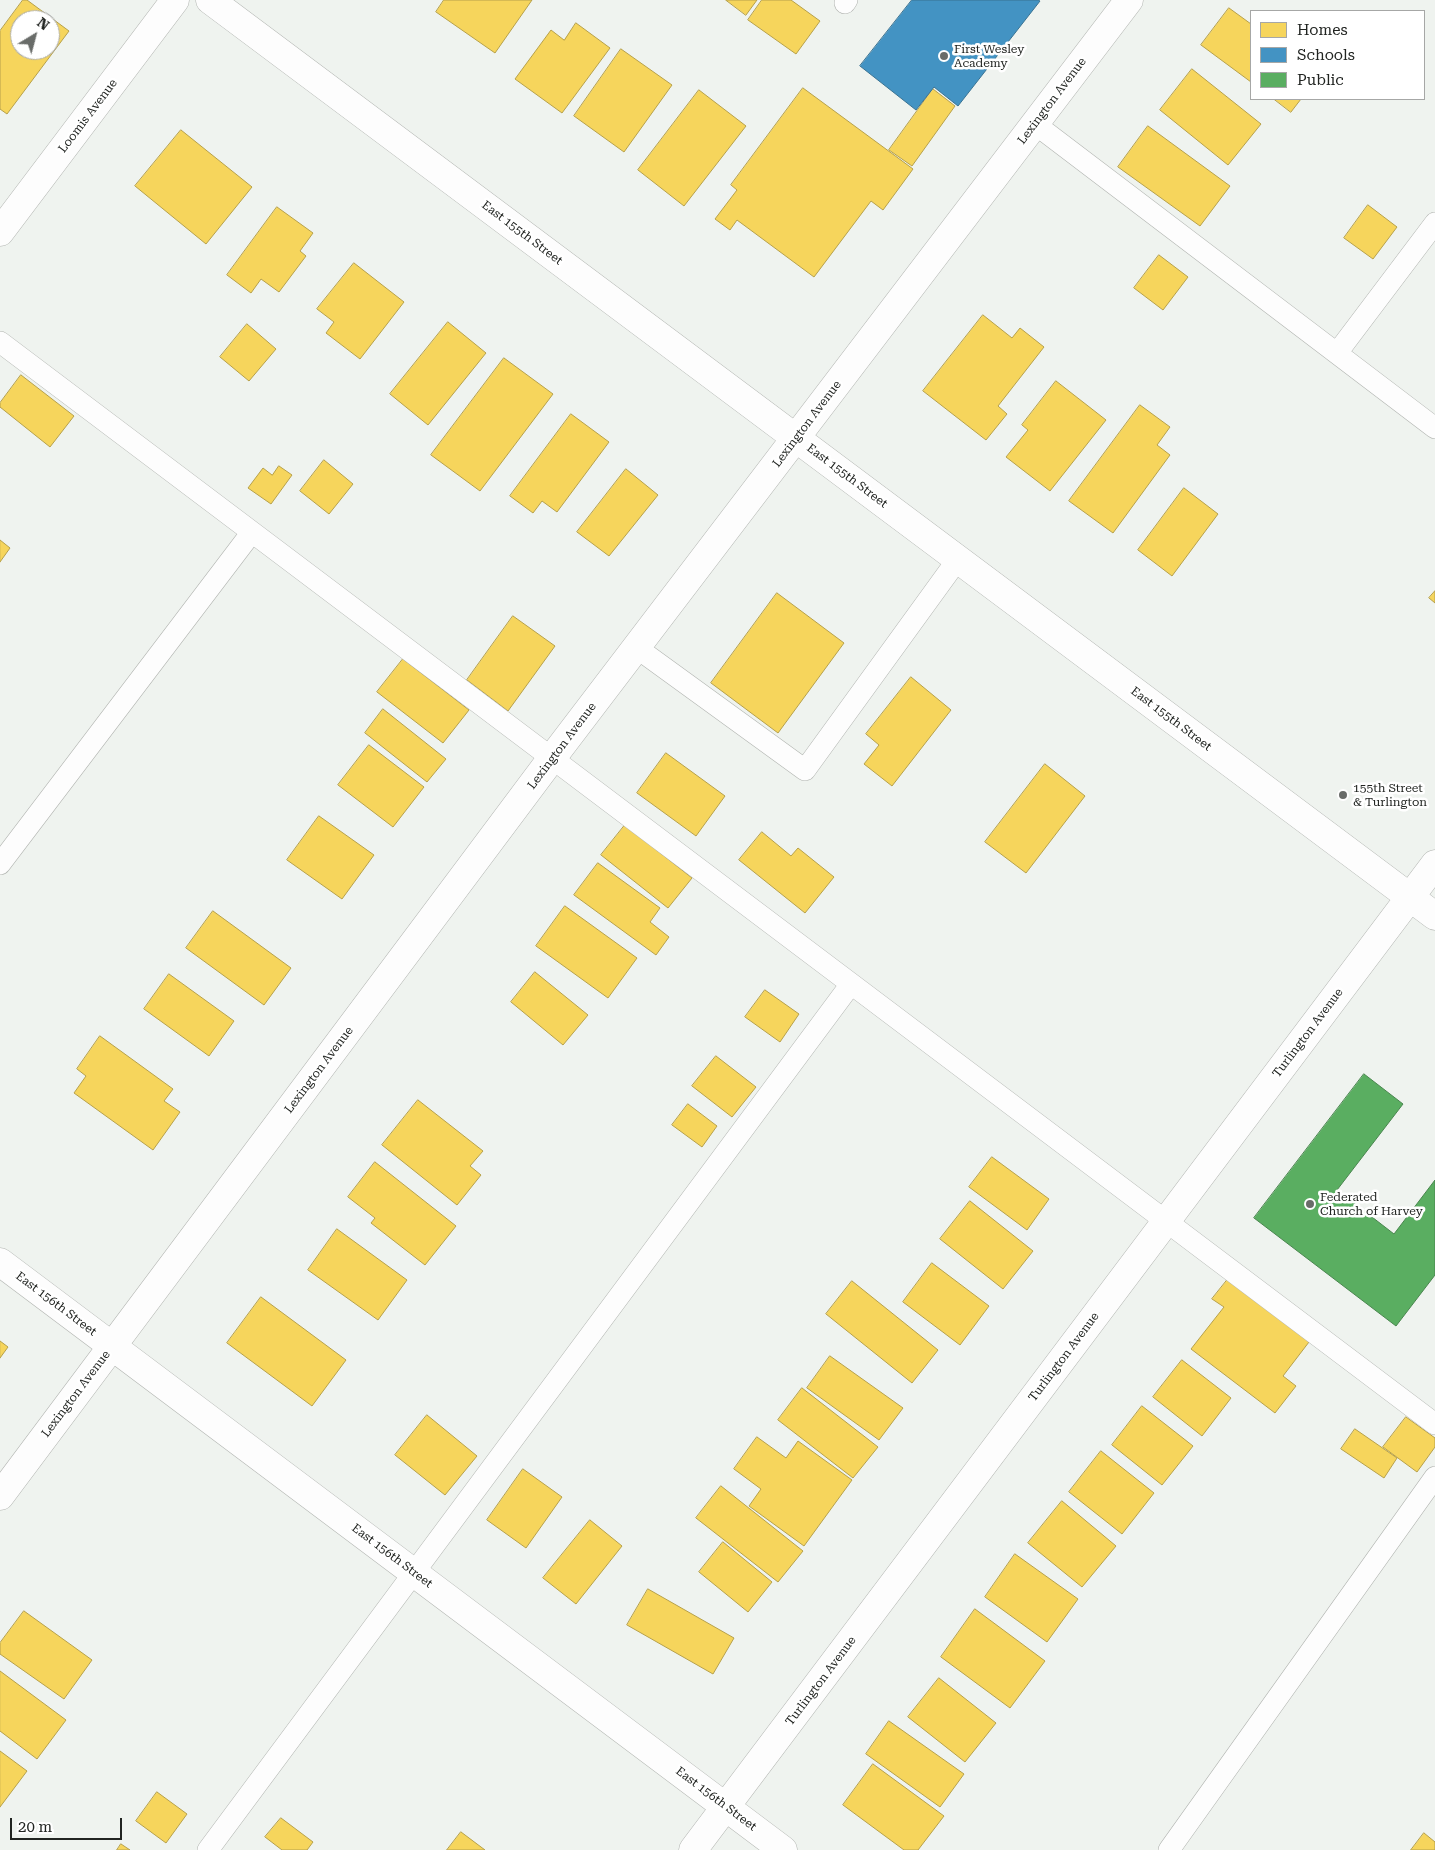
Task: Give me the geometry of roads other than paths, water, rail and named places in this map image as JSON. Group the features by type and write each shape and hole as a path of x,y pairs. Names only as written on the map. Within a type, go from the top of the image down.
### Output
{"street":[{"name":"Loomis Avenue","path":"0,232 175,0"},
{"name":"East 155th Street","path":"210,0 1435,916"},
{"name":"Lexington Avenue","path":"0,1496 552,758 1129,0"},
{"name":"Turlington Avenue","path":"693,1850 1435,864"},
{"name":"East 156th Street","path":"0,1262 784,1850"}],"lane":[{"path":"1035,124 1435,428"},
{"path":"1337,353 1435,223"},
{"path":"0,342 1435,1424"},
{"path":"0,864 252,532"},
{"path":"637,648 806,770 958,559"},
{"path":"208,1850 851,984"},
{"path":"1169,1850 1435,1477"}],"place":[{"name":"First Wesley Academy","path":"944,56"},
{"name":"155th Street & Turlington","path":"1343,795"},
{"name":"Federated Church of Harvey","path":"1310,1204"}]}
